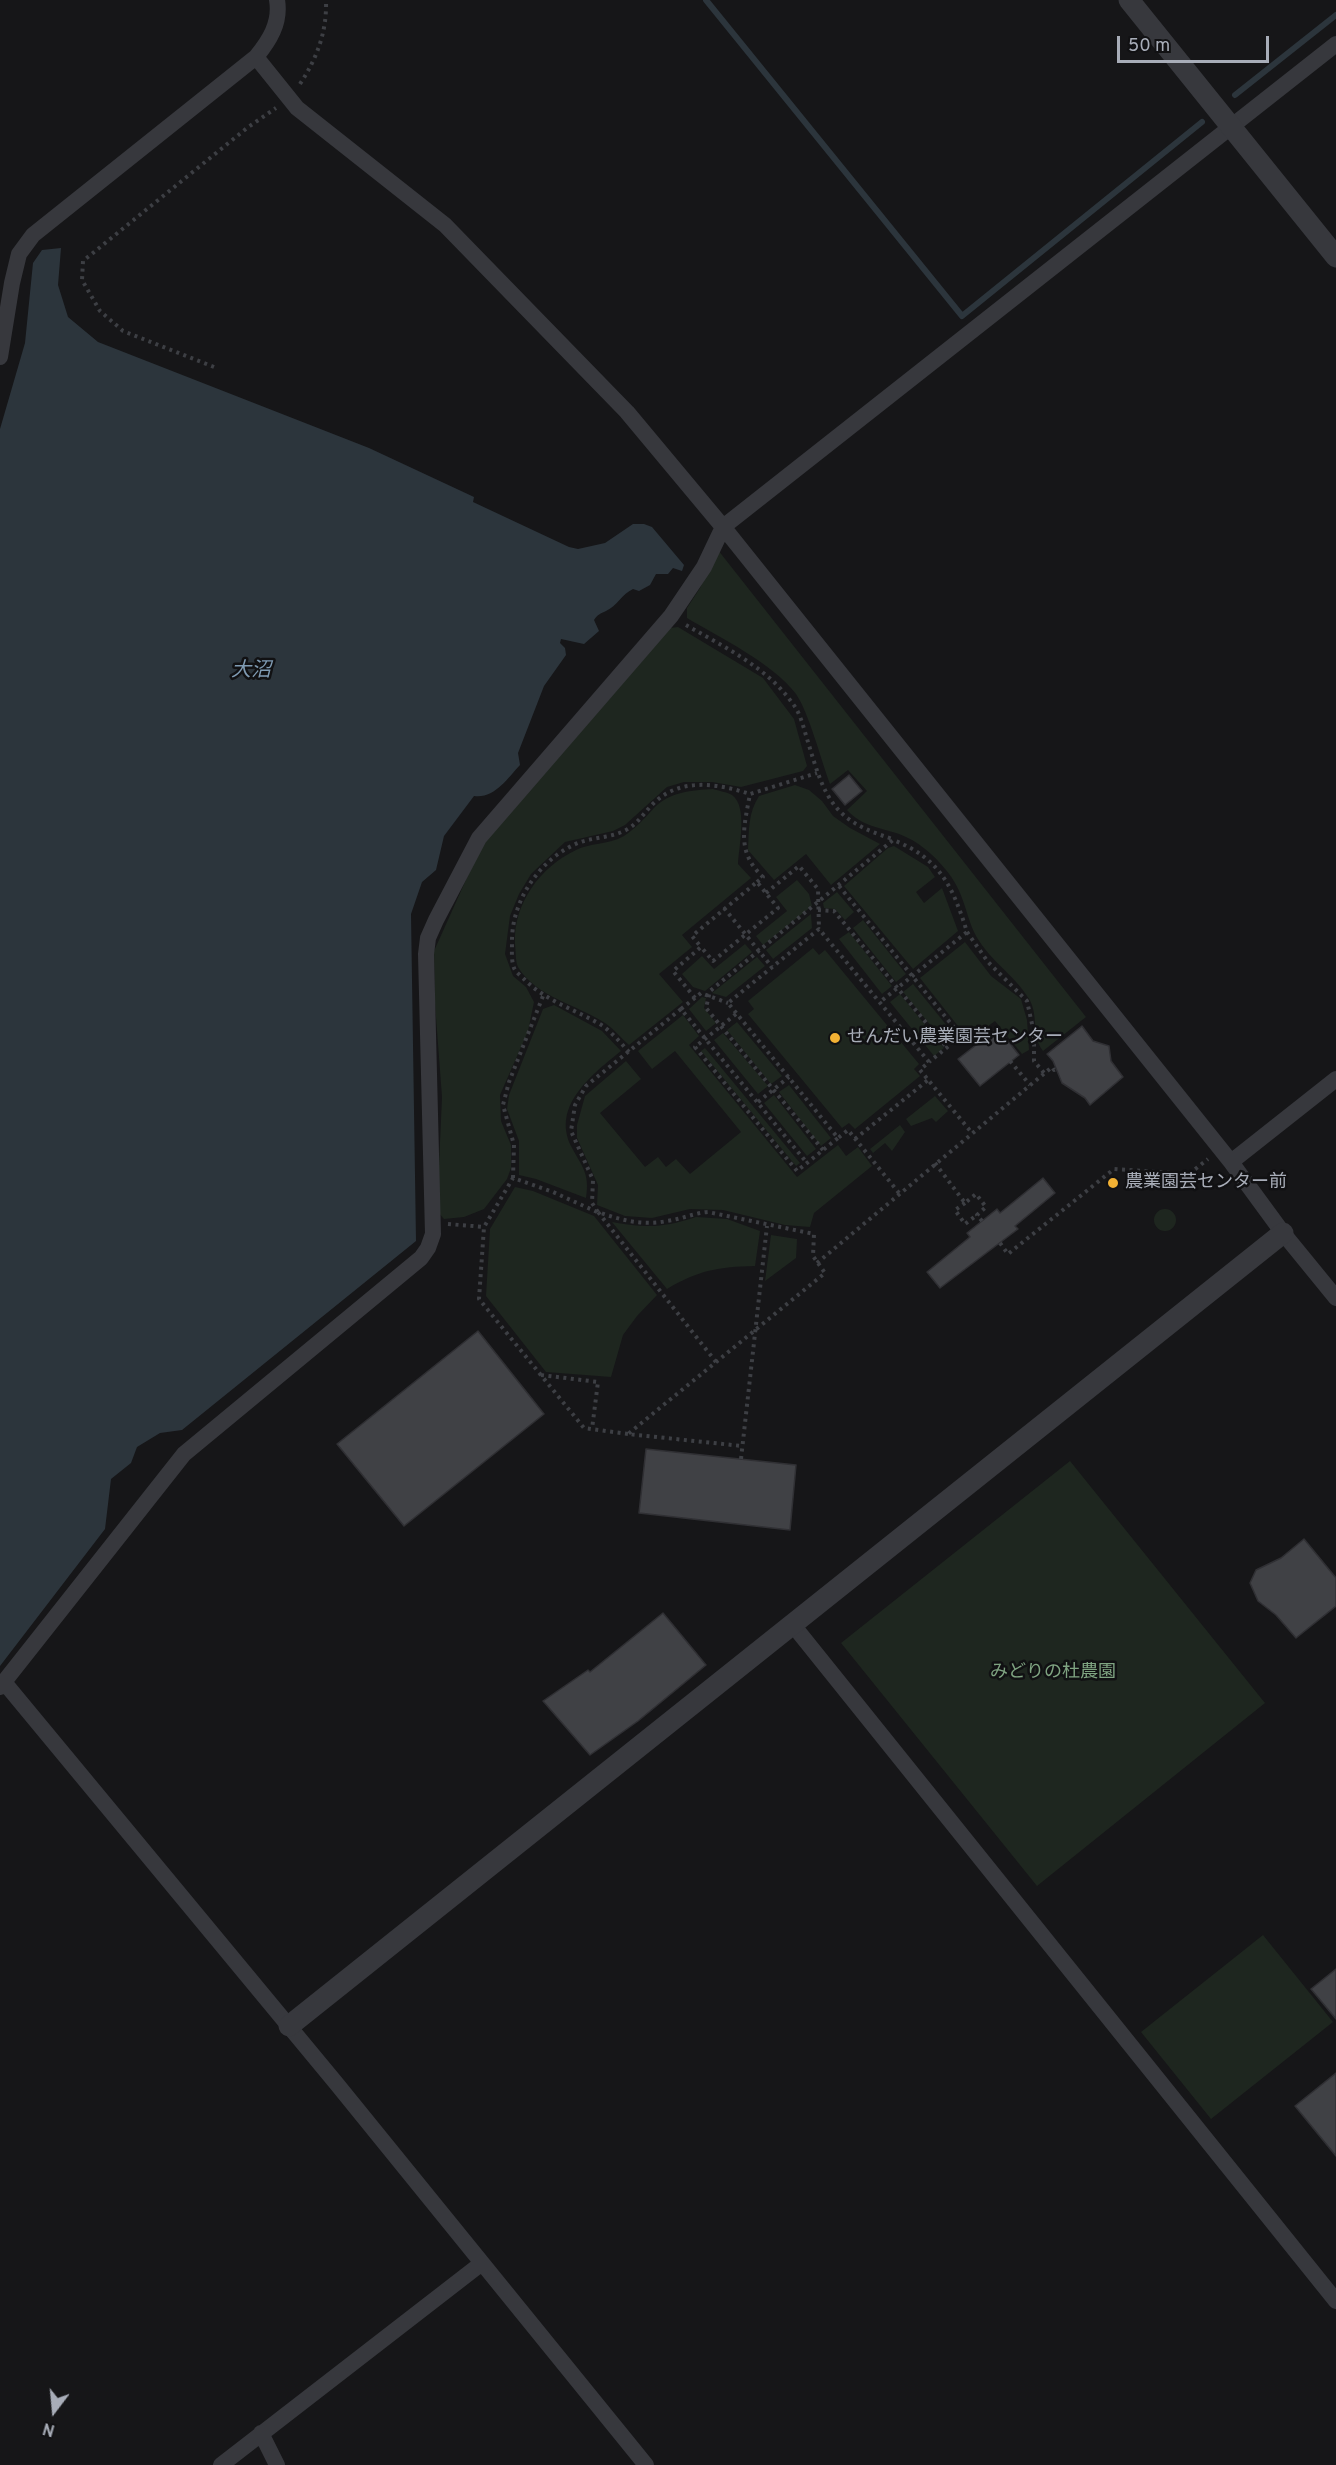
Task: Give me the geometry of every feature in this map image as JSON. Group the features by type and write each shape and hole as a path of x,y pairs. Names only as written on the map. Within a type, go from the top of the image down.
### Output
{"street":[{"path":"0,357 19,254 33,235 259,60 271,38 279,8 277,0"},
{"path":"1129,0 1336,257"},
{"path":"646,2465 289,2026 2,1684 184,1454 421,1258 428,1248 432,1223 426,954 428,938 479,838 672,616 704,567 723,527 1336,44"},
{"path":"259,60 297,108 445,225 627,412 723,527 1226,1156 1283,1233 1336,1298"},
{"path":"1226,1156 1336,1079"},
{"path":"289,2026 1283,1233"},
{"path":"793,1625 1336,2301"},
{"path":"221,2465 482,2263"},
{"path":"261,2433 277,2465"}],"path":[{"path":"214,367 123,331 100,311 82,280 83,261 247,128 284,93 316,56 327,20 326,0"},
{"path":"672,616 743,659 771,679 785,693 795,707 821,787 843,816 870,832 911,847 934,864 954,893 967,932 988,962 1027,1000 1034,1032 1034,1062 1044,1073"},
{"path":"629,1052 603,1027 543,996 515,970 511,930 515,911 524,892 552,858 580,842 626,831 655,801 670,791 681,787 714,785 750,794 817,773"},
{"path":"750,794 744,846 749,863 763,877 692,936 713,961 778,908 757,882"},
{"path":"823,1150 706,1008 708,996 710,991 893,840"},
{"path":"766,892 799,866 818,889 819,929 929,1062"},
{"path":"839,886 961,1036 920,1070 972,1132"},
{"path":"724,908 772,967"},
{"path":"818,910 834,911 946,1048"},
{"path":"728,1003 819,929"},
{"path":"880,1002 967,932"},
{"path":"695,998 673,971 701,947"},
{"path":"716,1362 592,1203 593,1180 571,1131 575,1105 586,1086 701,993 728,1003 838,1138"},
{"path":"543,996 509,1082 503,1105 514,1145 513,1178 484,1227 479,1299 584,1428 742,1446"},
{"path":"681,1009 807,1163"},
{"path":"736,1014 695,1047 797,1171 848,1130 899,1193"},
{"path":"1010,1061 1030,1085"},
{"path":"816,1263 1044,1073 1052,1067 1056,1069"},
{"path":"758,1102 789,1077"},
{"path":"855,1139 928,1080"},
{"path":"1000,1243 1008,1254 1114,1169 1189,1174 1226,1156"},
{"path":"935,1163 965,1203"},
{"path":"513,1178 598,1212 631,1221 653,1223 708,1212 766,1226 814,1234 813,1256 825,1273 628,1434"},
{"path":"976,1194 986,1207 965,1224 955,1210 965,1203 976,1194"},
{"path":"976,1215 982,1221"},
{"path":"432,1223 484,1227"},
{"path":"741,1459 766,1226"},
{"path":"541,1375 598,1382 592,1429"}],"green space":[{"path":"718,550 1086,1017 1043,1051 1037,1039 1034,1012 1029,999 979,942 960,893 946,870 930,853 913,840 872,826 853,816 847,810 867,791 848,770 830,784 810,724 796,694 774,672 760,662 687,618 687,608 700,588"},
{"path":"678,627 763,678 794,719 807,766 803,771 741,787 712,782 684,782 667,787 625,825 613,831 565,842 531,874 510,916 505,954 513,976 526,987 534,1002 528,1031 500,1095 501,1121 511,1145 511,1168 507,1179 484,1209 464,1217 444,1219 437,1211 442,1097 435,1004 434,951 483,842 670,628"},
{"path":"795,785 809,790 822,801 833,816 850,828 880,844 831,885 806,854 774,880 748,850 751,815 759,796"},
{"path":"713,789 730,794 737,800 741,817 738,864 751,878 682,935 692,947 659,974 683,1002 629,1045 605,1023 558,1000 535,986 526,977 518,967 516,958 516,929 519,915 531,888 551,866 563,857 581,848 624,836 667,798 689,791"},
{"path":"894,846 928,867 935,877 916,892 924,903 942,888 958,931 913,969 844,886 888,848"},
{"path":"797,880 809,894 812,906 763,945 756,936 787,911 776,897"},
{"path":"837,892 854,912 845,920 835,909 824,908 823,903"},
{"path":"811,914 812,928 773,959 766,950"},
{"path":"863,920 906,974 896,982 853,928"},
{"path":"849,932 892,986 882,994 839,939"},
{"path":"965,942 991,976 1021,999 1027,1020 1029,1050 1022,1054 995,1021 969,1040 920,978"},
{"path":"745,944 752,952 705,991 693,987 682,974 702,956 714,969"},
{"path":"813,948 819,955 825,950 919,1064 914,1069 920,1076 855,1129 849,1123 842,1128 748,1014 754,1009 748,1001"},
{"path":"757,957 765,966 726,997 712,993"},
{"path":"913,984 957,1038 947,1045 903,992"},
{"path":"900,994 944,1048 934,1056 890,1002"},
{"path":"702,997 706,998 704,1008 716,1023 706,1031 689,1009"},
{"path":"554,1005 602,1031 621,1051 599,1069 578,1091 567,1117 566,1131 586,1176 586,1198 519,1175 519,1141 507,1109 509,1095 543,1009"},
{"path":"683,1015 699,1036 689,1045 797,1177 838,1145 846,1156 858,1147 872,1166 814,1213 810,1227 785,1225 723,1210 690,1209 652,1218 625,1216 597,1205 598,1185 577,1138 577,1125 585,1096 626,1061 641,1079 600,1113 645,1167 658,1157 666,1167 676,1159 690,1174 741,1132 675,1051 652,1069 638,1051"},
{"path":"737,1022 782,1076 771,1084 727,1030"},
{"path":"723,1033 768,1086 758,1094 714,1040"},
{"path":"705,1048 800,1163 796,1166 701,1051"},
{"path":"789,1085 831,1138 821,1146 779,1092"},
{"path":"774,1095 816,1149 807,1156 764,1103"},
{"path":"935,1096 948,1111 936,1122 932,1118 911,1126 906,1119"},
{"path":"900,1125 905,1132 892,1151 885,1143 873,1153 870,1149"},
{"path":"515,1187 533,1191 594,1216 657,1295 623,1335 611,1377 546,1372 486,1296 490,1229"},
{"path":"1165,1209 1173,1212 1176,1220 1173,1228 1165,1231 1157,1228 1154,1220 1157,1212"},
{"path":"696,1217 727,1219 760,1231 755,1266 709,1271 667,1289 612,1222 654,1226"},
{"path":"771,1235 797,1239 796,1258 765,1281"},
{"name":"みどりの杜農園","path":"1070,1461 1265,1703 1037,1886 841,1643"},
{"path":"1263,1935 1333,2022 1211,2119 1141,2032"}],"water":[{"name":"大沼","path":"61,248 58,285 68,317 98,342 369,448 474,497 473,502 569,547 578,549 605,543 633,524 652,527 684,565 682,571 673,568 668,574 656,574 650,585 639,591 633,589 629,591 610,609 598,615 594,620 599,631 584,644 561,639 560,643 565,648 566,655 544,686 518,753 520,765 494,791 474,796 444,836 436,870 422,882 411,914 416,1241 182,1430 160,1433 137,1447 131,1463 111,1479 105,1529 0,1666 0,429 25,343 33,263 42,250"}],"building":[{"path":"849,775 862,791 845,805 832,789"},
{"path":"1082,1026 1093,1041 1109,1046 1111,1061 1123,1077 1090,1105 1085,1098 1062,1083 1053,1061 1047,1054"},
{"path":"998,1028 1019,1055 980,1086 958,1059"},
{"path":"1043,1178 1055,1193 1015,1226 1018,1229 940,1288 927,1272 970,1237 967,1233 997,1209 1000,1213"},
{"path":"478,1331 544,1414 404,1526 337,1444"},
{"path":"646,1449 796,1465 790,1530 639,1513"},
{"path":"1304,1539 1336,1578 1336,1606 1296,1638 1276,1615 1258,1601 1250,1583 1256,1570 1281,1558"},
{"path":"663,1613 706,1665 638,1721 590,1755 543,1701 588,1670 590,1672"},
{"path":"1336,1969 1336,2019 1311,1989"},
{"path":"1336,2073 1336,2156 1295,2106"}],"waterway":[{"path":"706,0 962,316 1202,122"},
{"path":"1235,95 1336,15"}],"place":[{"name":"せんだい農業園芸センター","path":"835,1038"},
{"name":"農業園芸センター前","path":"1113,1183"}]}
